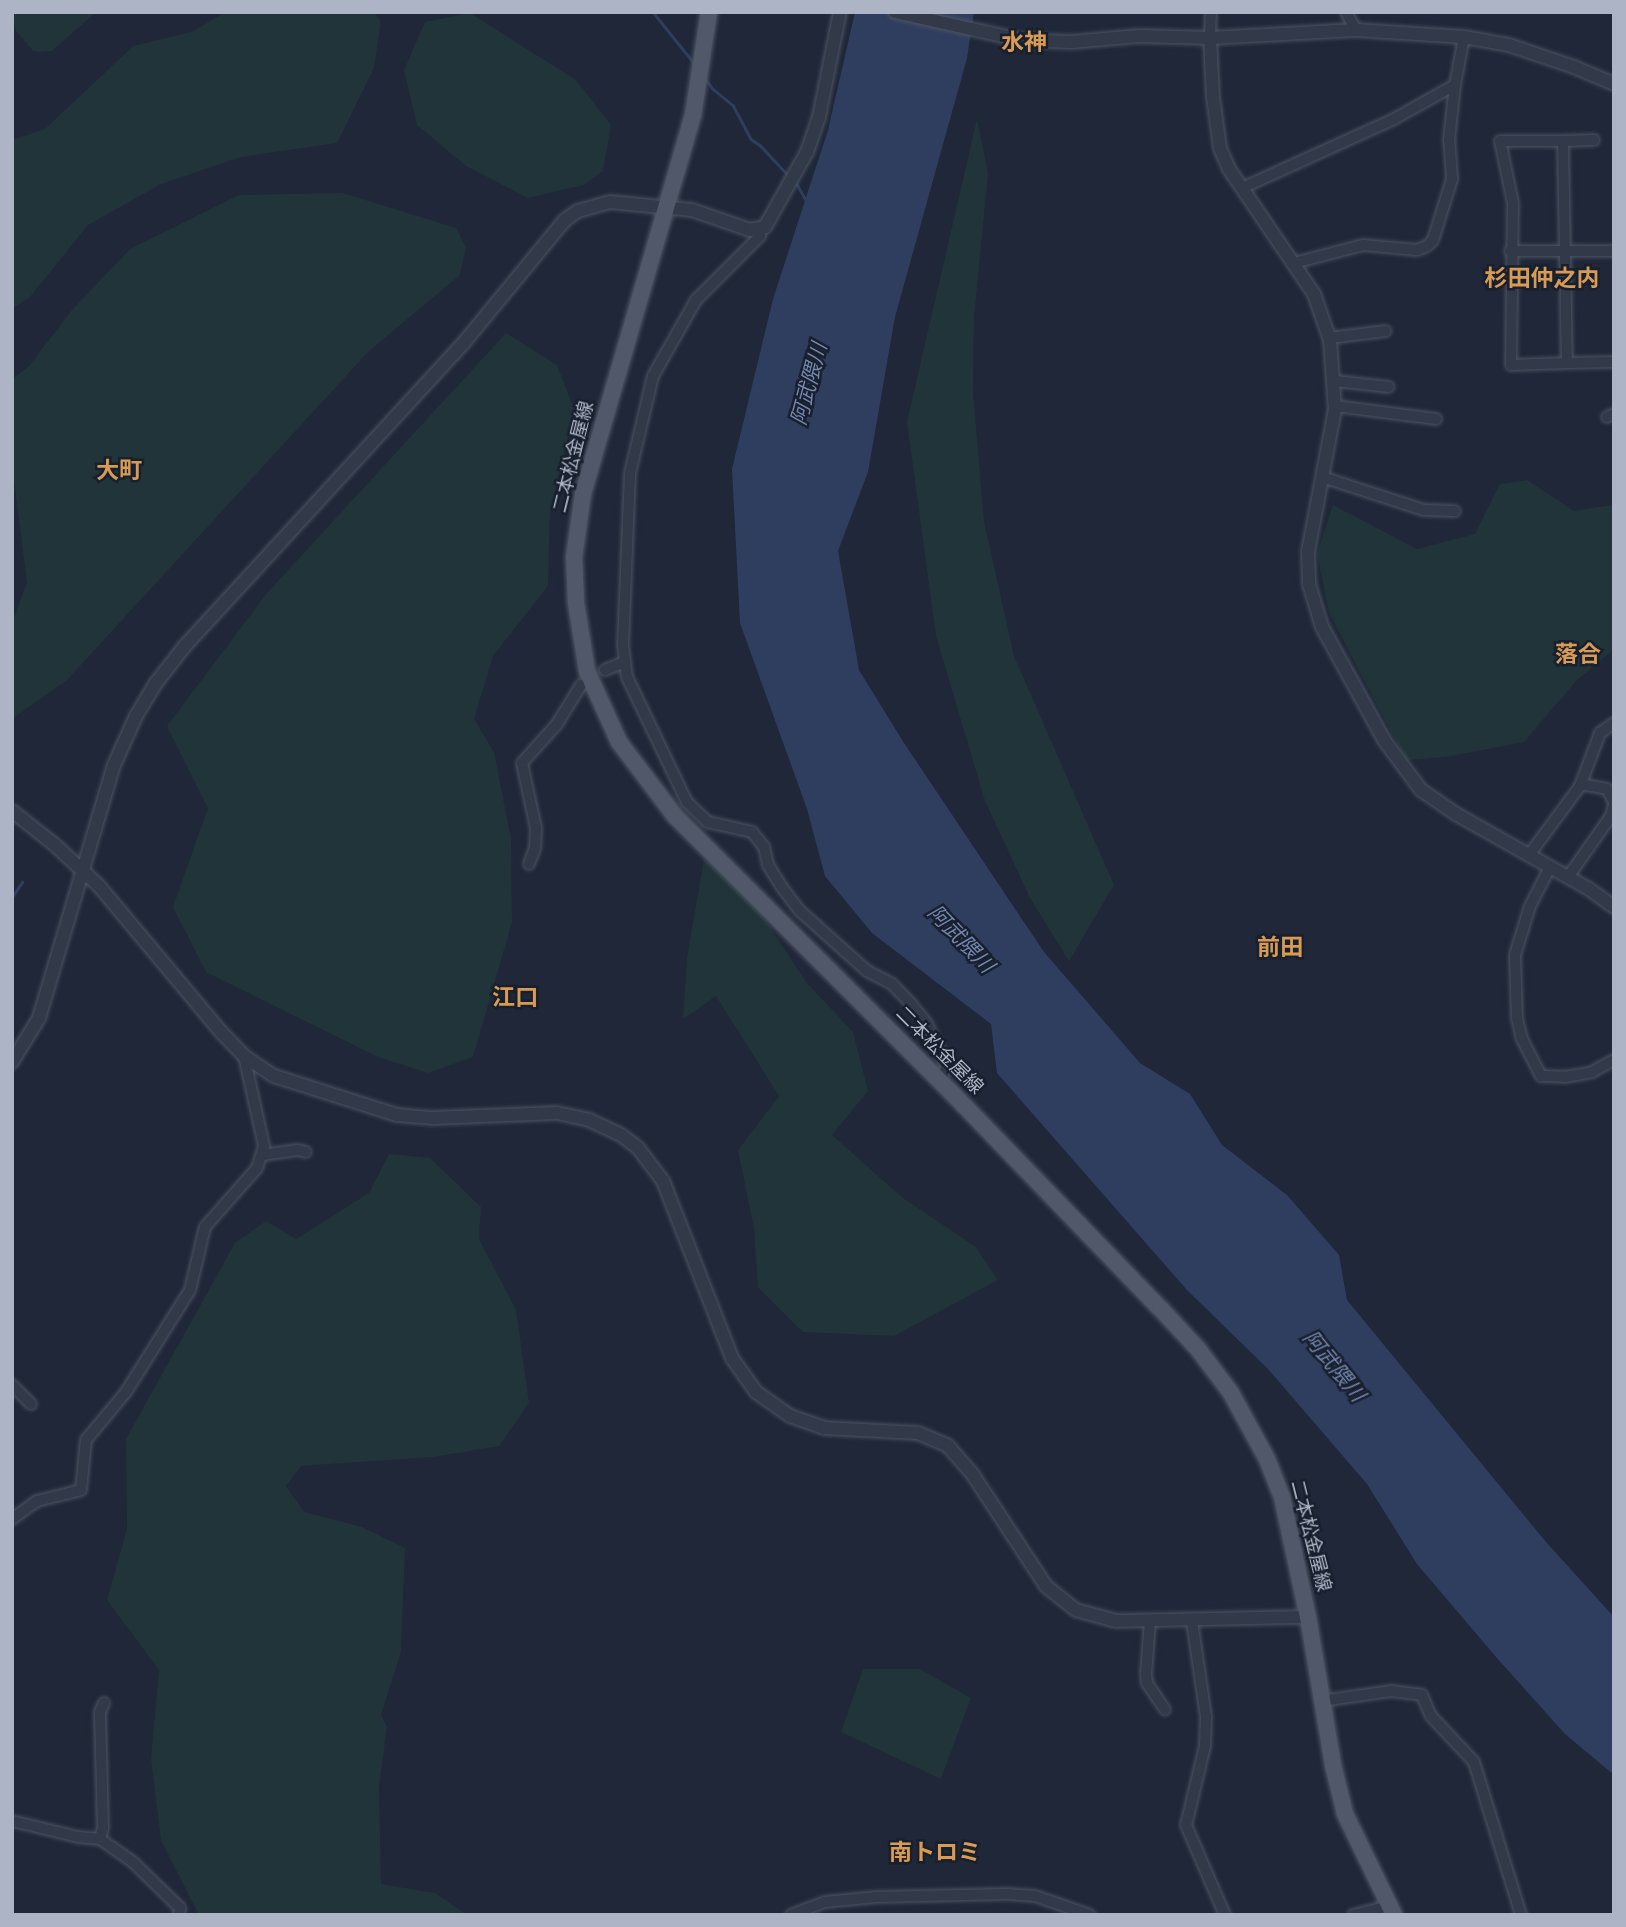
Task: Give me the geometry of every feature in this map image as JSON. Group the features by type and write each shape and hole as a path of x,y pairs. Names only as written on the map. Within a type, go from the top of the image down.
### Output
{"main road":[{"name":"二本松金屋線","path":"709,12 692,115 583,494 574,557 576,603 587,671 619,742 675,816 939,1081 1167,1316 1198,1349 1231,1393 1267,1459 1282,1497 1308,1617 1321,1701 1345,1814 1392,1910"}],"street":[{"path":"12,1062 39,1018 114,765 143,705 184,648 466,340 565,220 578,211 610,202 692,210 742,229 760,230 768,223 785,187 807,152 819,117 840,12"},
{"path":"895,12 1009,37 1072,43 1139,36 1210,38 1356,30 1464,37 1509,45 1614,84"},
{"path":"1211,12 1213,97 1220,148 1242,188 1314,294 1329,338 1335,381 1335,406 1311,530 1307,569 1315,609 1384,740 1421,790 1456,814 1612,904"},
{"path":"1346,12 1356,30"},
{"path":"1294,263 1363,245 1417,250 1433,240 1452,179 1449,140 1464,37"},
{"path":"1242,188 1394,119 1455,85"},
{"path":"1594,140 1500,141 1513,203 1510,251 1510,365 1614,362"},
{"path":"1563,141 1567,363"},
{"path":"760,230 760,236 696,300 653,376 629,473 623,645 625,662 632,691 687,802 708,822 752,832 764,847 768,865 799,910 867,971 892,984 911,1004 927,1024 947,1066 939,1081"},
{"path":"1510,251 1614,251"},
{"path":"1329,338 1386,331"},
{"path":"1335,381 1389,387"},
{"path":"1335,406 1436,419"},
{"path":"1322,477 1424,510 1455,511"},
{"path":"605,670 625,662"},
{"path":"529,863 536,828 522,763 557,724 581,685"},
{"path":"1529,855 1581,784 1600,733 1614,723"},
{"path":"1568,877 1611,816 1614,804 1607,789 1581,784"},
{"path":"12,811 83,871 244,1056 274,1076 397,1115 433,1118 557,1114 589,1120 621,1135 638,1148 663,1181 732,1358 756,1392 790,1416 824,1428 918,1433 948,1446 973,1475 1017,1545 1046,1586 1060,1600 1096,1617 1150,1621 1308,1617"},
{"path":"1550,867 1530,906 1515,954 1517,1018 1522,1039 1541,1076 1552,1078 1592,1072 1614,1060"},
{"path":"12,1519 37,1501 81,1490 86,1440 132,1384 190,1290 205,1227 257,1168 264,1146 244,1056"},
{"path":"262,1155 298,1150 306,1152"},
{"path":"12,1385 31,1404"},
{"path":"1150,1621 1147,1683 1165,1710"},
{"path":"1192,1621 1203,1691 1205,1736 1199,1781 1186,1825 1225,1915"},
{"path":"1321,1701 1391,1691 1422,1695 1431,1716 1474,1762 1521,1915"},
{"path":"100,1839 103,1828 100,1712 104,1703"},
{"path":"12,1821 78,1837 100,1839 143,1871 180,1908 179,1915"},
{"path":"792,1915 825,1902 877,1897 1007,1894 1035,1896 1090,1915"},
{"path":"1353,1915 1392,1910"}],"green space":[{"path":"12,12 96,12 52,51 41,52 33,51 16,31"},
{"path":"225,12 374,12 381,21 374,68 337,143 241,157 161,184 88,225 30,297 12,309 12,140 45,129 133,46 194,31"},
{"path":"470,13 576,80 611,125 603,171 584,185 528,198 466,166 417,125 404,70 425,22"},
{"path":"977,119 988,173 974,318 973,393 984,521 1014,656 1114,885 1069,961 1030,898 985,801 936,636 907,422"},
{"path":"343,193 456,228 466,248 460,275 368,352 67,680 12,719 12,623 27,583 12,464 12,379 29,366 72,310 130,249 239,195"},
{"path":"506,333 557,365 574,409 550,511 548,586 493,656 474,719 494,752 511,838 512,922 473,1057 428,1073 378,1057 206,972 173,907 208,808 167,726 267,593"},
{"path":"1527,480 1574,511 1612,505 1614,500 1614,649 1576,681 1524,742 1446,757 1406,760 1329,613 1317,554 1333,505 1417,549 1475,534 1500,484"},
{"path":"704,859 734,872 806,982 853,1032 868,1091 832,1135 903,1198 976,1247 998,1280 894,1336 803,1332 758,1287 754,1229 738,1150 779,1096 716,996 683,1019 687,958"},
{"path":"389,1154 430,1158 481,1207 479,1239 516,1310 529,1403 499,1446 433,1457 301,1466 286,1486 304,1512 362,1527 405,1548 401,1652 381,1715 387,1727 379,1786 381,1884 435,1893 467,1915 199,1915 161,1840 151,1759 159,1670 107,1600 127,1529 126,1439 235,1243 266,1221 296,1239 369,1193"},
{"path":"863,1669 920,1669 971,1698 941,1779 841,1732"}],"water":[{"name":"阿武隈川","path":"855,12 974,12 967,58 895,317 868,472 838,551 859,670 904,743 1044,952 1140,1063 1190,1094 1222,1145 1287,1195 1339,1255 1347,1300 1546,1542 1614,1617 1614,1775 1565,1734 1496,1657 1417,1564 1367,1484 1268,1369 1187,1290 997,1073 991,1024 872,933 825,876 807,809 740,623 732,469 773,299 828,130"}],"waterway":[{"path":"653,12 695,64"},
{"path":"705,78 713,89 733,105 751,139 788,175"},
{"path":"795,181 806,200"},
{"path":"12,897 22,882"}],"district":[{"name":"水神","path":"1024,43"},
{"name":"杉田仲之内","path":"1542,279"},
{"name":"大町","path":"119,471"},
{"name":"落合","path":"1578,655"},
{"name":"前田","path":"1280,948"},
{"name":"江口","path":"515,998"},
{"name":"南トロミ","path":"935,1853"}]}
